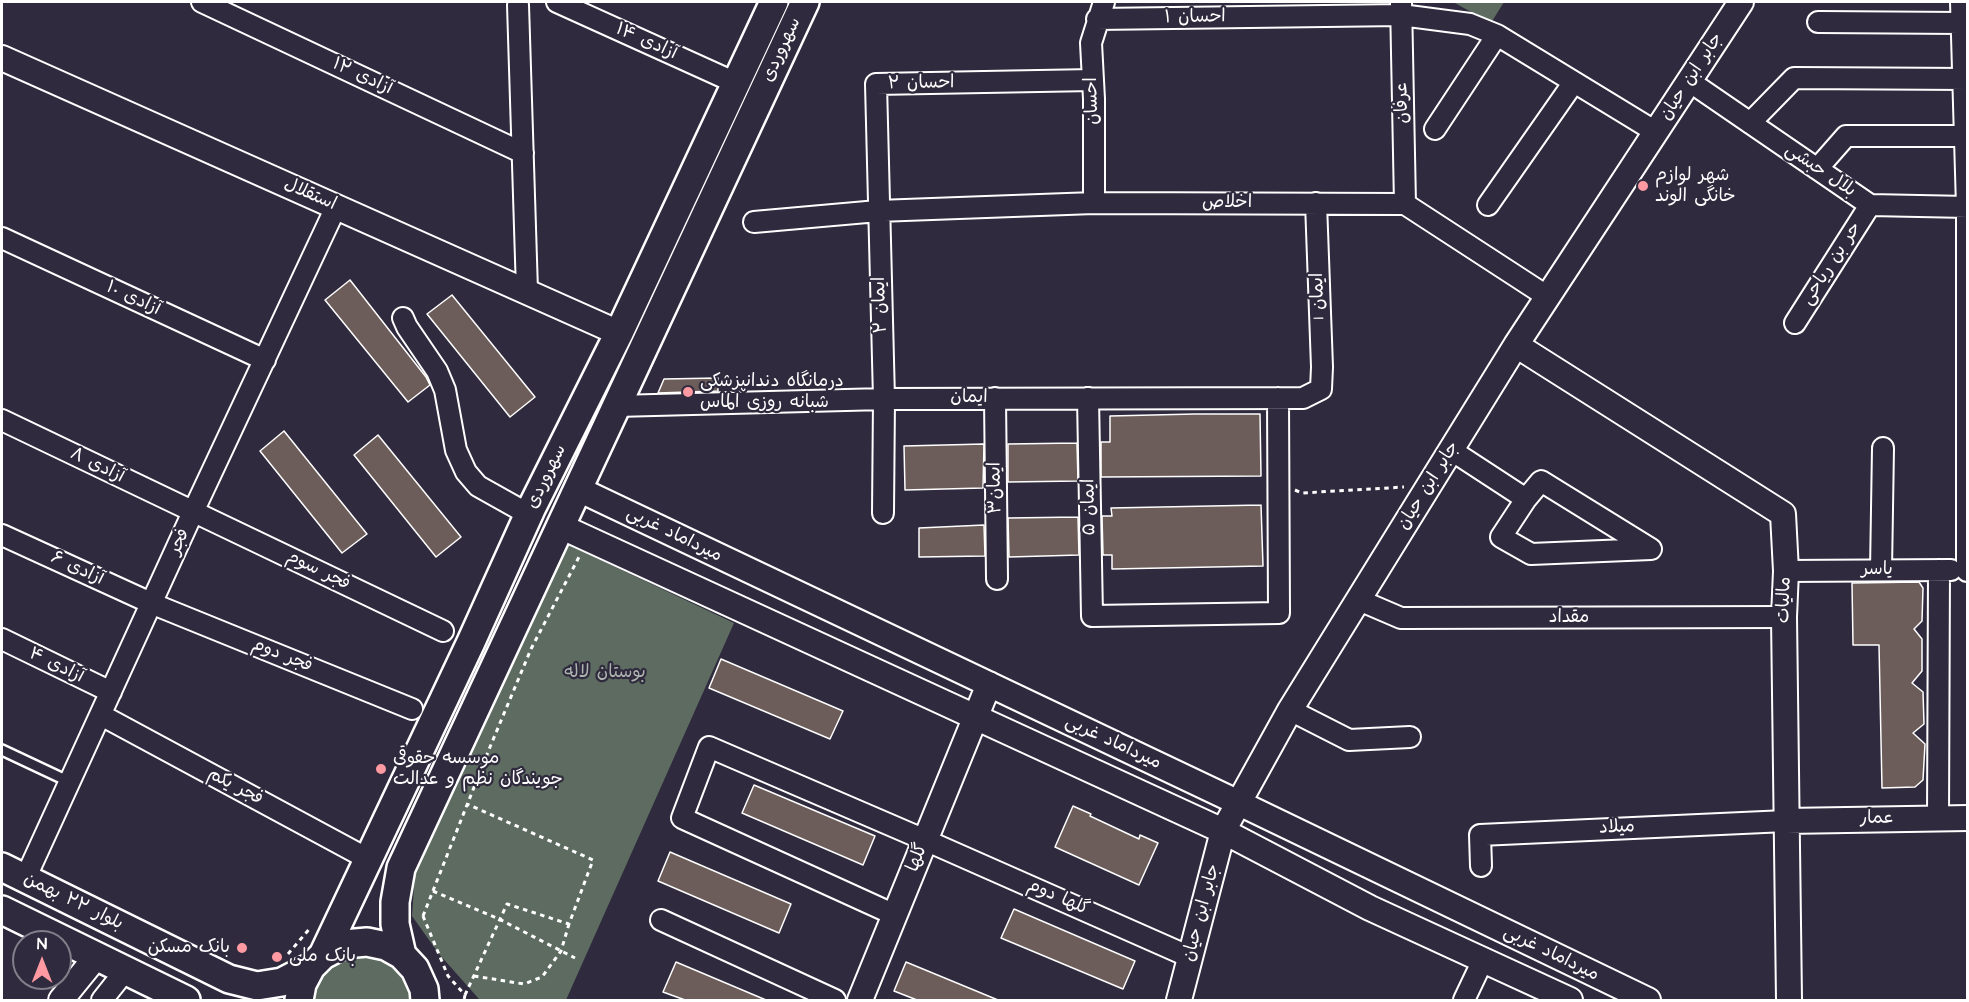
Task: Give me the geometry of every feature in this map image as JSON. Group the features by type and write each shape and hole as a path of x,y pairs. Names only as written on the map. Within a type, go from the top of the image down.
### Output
{"main road":[{"name":"سهروردی","path":"299,1000 303,984 317,961 368,859 446,696 528,514 619,333 774,2"},
{"name":"سهروردی","path":"402,955 395,924 395,902 401,868 805,2"},
{"path":"446,696 475,710"},
{"name":"بلوار ۲۲ بهمن","path":"13,873 229,979 257,986 282,982 344,944 367,942 386,946 402,955"},
{"path":"2,910 186,1000"},
{"path":"402,955 439,996"}],"street":[{"name":"آزادی ۱۲","path":"202,2 523,153"},
{"name":"آزادی ۱۴","path":"557,2 736,83"},
{"name":"جابر ابن حیان","path":"1179,1000 1223,831 1290,710 1516,345 1741,2"},
{"path":"1961,2 1967,207 1967,571"},
{"path":"520,3 527,291"},
{"name":"احسان ۱","path":"1100,10 1401,8 1470,24 1497,35 1656,132"},
{"name":"عرفان","path":"1401,8 1405,204"},
{"name":"احسان","path":"1094,203 1091,44 1100,10"},
{"path":"1818,22 1962,23"},
{"path":"1435,129 1497,35"},
{"name":"استقلال","path":"2,58 619,333"},
{"path":"1750,123 1794,78 1965,79"},
{"name":"احسان ۲","path":"878,211 876,84 1093,80"},
{"name":"بلال حبشی","path":"1689,81 1870,205 1967,207"},
{"path":"1488,205 1574,82"},
{"path":"1817,169 1846,136 1965,136"},
{"name":"اخلاص","path":"754,222 878,211 1094,203 1405,204"},
{"name":"ایمان 1","path":"1316,204 1321,389"},
{"path":"1405,204 1548,297"},
{"name":"حر بن ریاحی","path":"1795,323 1870,205"},
{"name":"فجر","path":"13,873 70,782 336,207"},
{"name":"ایمان ۲","path":"878,211 884,399 883,513"},
{"name":"آزادی ۱۰","path":"2,238 265,360"},
{"path":"403,318 437,371 445,390 456,450 466,472 478,486 528,514"},
{"name":"مالیات","path":"1516,345 1782,514 1786,571 1784,617 1789,1000"},
{"name":"ایمان","path":"616,406 884,399 1303,398 1321,389"},
{"name":"ایمان۳","path":"995,398 997,579"},
{"name":"ایمان ۵","path":"1088,398 1092,616 1279,613 1279,483"},
{"path":"1278,398 1279,483"},
{"name":"آزادی ۸","path":"2,420 193,512"},
{"path":"1881,570 1883,448"},
{"path":"1451,450 1526,499"},
{"path":"1541,481 1651,549 1531,554 1501,537 1526,499 1541,481"},
{"name":"میرداماد غربی","path":"578,489 1648,1000"},
{"name":"فجر سوم","path":"193,512 443,631"},
{"name":"میرداماد غربی","path":"560,526 1223,831 1370,908 1570,1000"},
{"name":"آزادی ۶","path":"2,535 153,603"},
{"path":"1938,818 1940,570"},
{"name":"یاسر","path":"1786,571 1967,571"},
{"name":"مقداد","path":"1359,600 1401,618 1784,617"},
{"name":"فجر دوم","path":"153,603 412,709"},
{"name":"آزادی ۴","path":"2,639 111,692"},
{"name":"گلها","path":"860,1000 989,684"},
{"path":"1290,710 1349,740 1410,737"},
{"name":"فجر یکم","path":"101,715 368,859"},
{"name":"گلها دوم","path":"895,915 682,818 708,747 926,840 1190,957"},
{"name":"عمار","path":"1786,820 1968,818"},
{"name":"میلاد","path":"1481,866 1480,835 1786,820"},
{"path":"661,920 835,1000"},
{"path":"61,1000 96,957"},
{"path":"1464,1000 1483,960"},
{"path":"102,1000 125,971"}],"lane":[{"path":"2,750 70,782"}],"path":[{"path":"1279,483 1302,493 1429,486"},
{"path":"423,916 531,649 585,546"},
{"path":"467,804 593,860 568,924 561,951 542,977 524,984 474,976"},
{"path":"433,891 499,920 575,958"},
{"path":"439,996 474,976 507,904 568,924"}],"green space":[{"path":"1453,2 1504,2 1491,23"},
{"name":"بوستان لاله","path":"554,538 734,623 566,1000 483,1000 479,999 439,954 412,916 415,872"},
{"path":"386,946 425,1000 299,1000 311,968"}],"building":[{"path":"350,280 430,385 408,402 325,300"},
{"path":"452,295 535,397 510,417 427,314"},
{"path":"718,378 718,391 658,393 664,379"},
{"path":"1260,414 1261,476 1101,477 1101,442 1110,442 1110,416"},
{"path":"284,431 367,534 342,553 260,451"},
{"path":"378,435 461,537 436,557 354,455"},
{"path":"1077,443 1078,481 1008,482 1008,444"},
{"path":"984,444 983,488 905,490 904,446"},
{"path":"1261,505 1263,566 1112,569 1112,555 1103,555 1102,516 1112,516 1111,508"},
{"path":"1078,517 1079,555 1009,557 1008,518"},
{"path":"984,525 985,556 919,557 919,528"},
{"path":"1919,582 1923,588 1922,621 1914,629 1922,639 1922,671 1912,683 1923,692 1924,724 1913,733 1925,744 1923,780 1915,787 1882,788 1879,645 1853,645 1852,583"},
{"path":"721,659 843,711 830,739 709,688"},
{"path":"754,785 875,836 863,865 742,813"},
{"path":"1073,806 1139,839 1140,835 1158,843 1139,885 1055,847"},
{"path":"670,852 791,904 779,933 658,881"},
{"path":"1014,909 1135,961 1123,989 1001,938"},
{"path":"676,962 766,1000 685,1000 663,992"},
{"path":"906,962 998,1000 917,1000 894,991"}],"place":[{"name":"شهر لوازم خانگی الوند","path":"1643,186"},
{"name":"درمانگاه دندان‍‍پزشکی شبانه روزی الماس","path":"688,392"},
{"name":"موسسه حقوقی جویندگان نظم و عدالت","path":"381,769"},
{"name":"بانک مسکن","path":"242,948"},
{"name":"بانک ملی","path":"277,957"}]}
